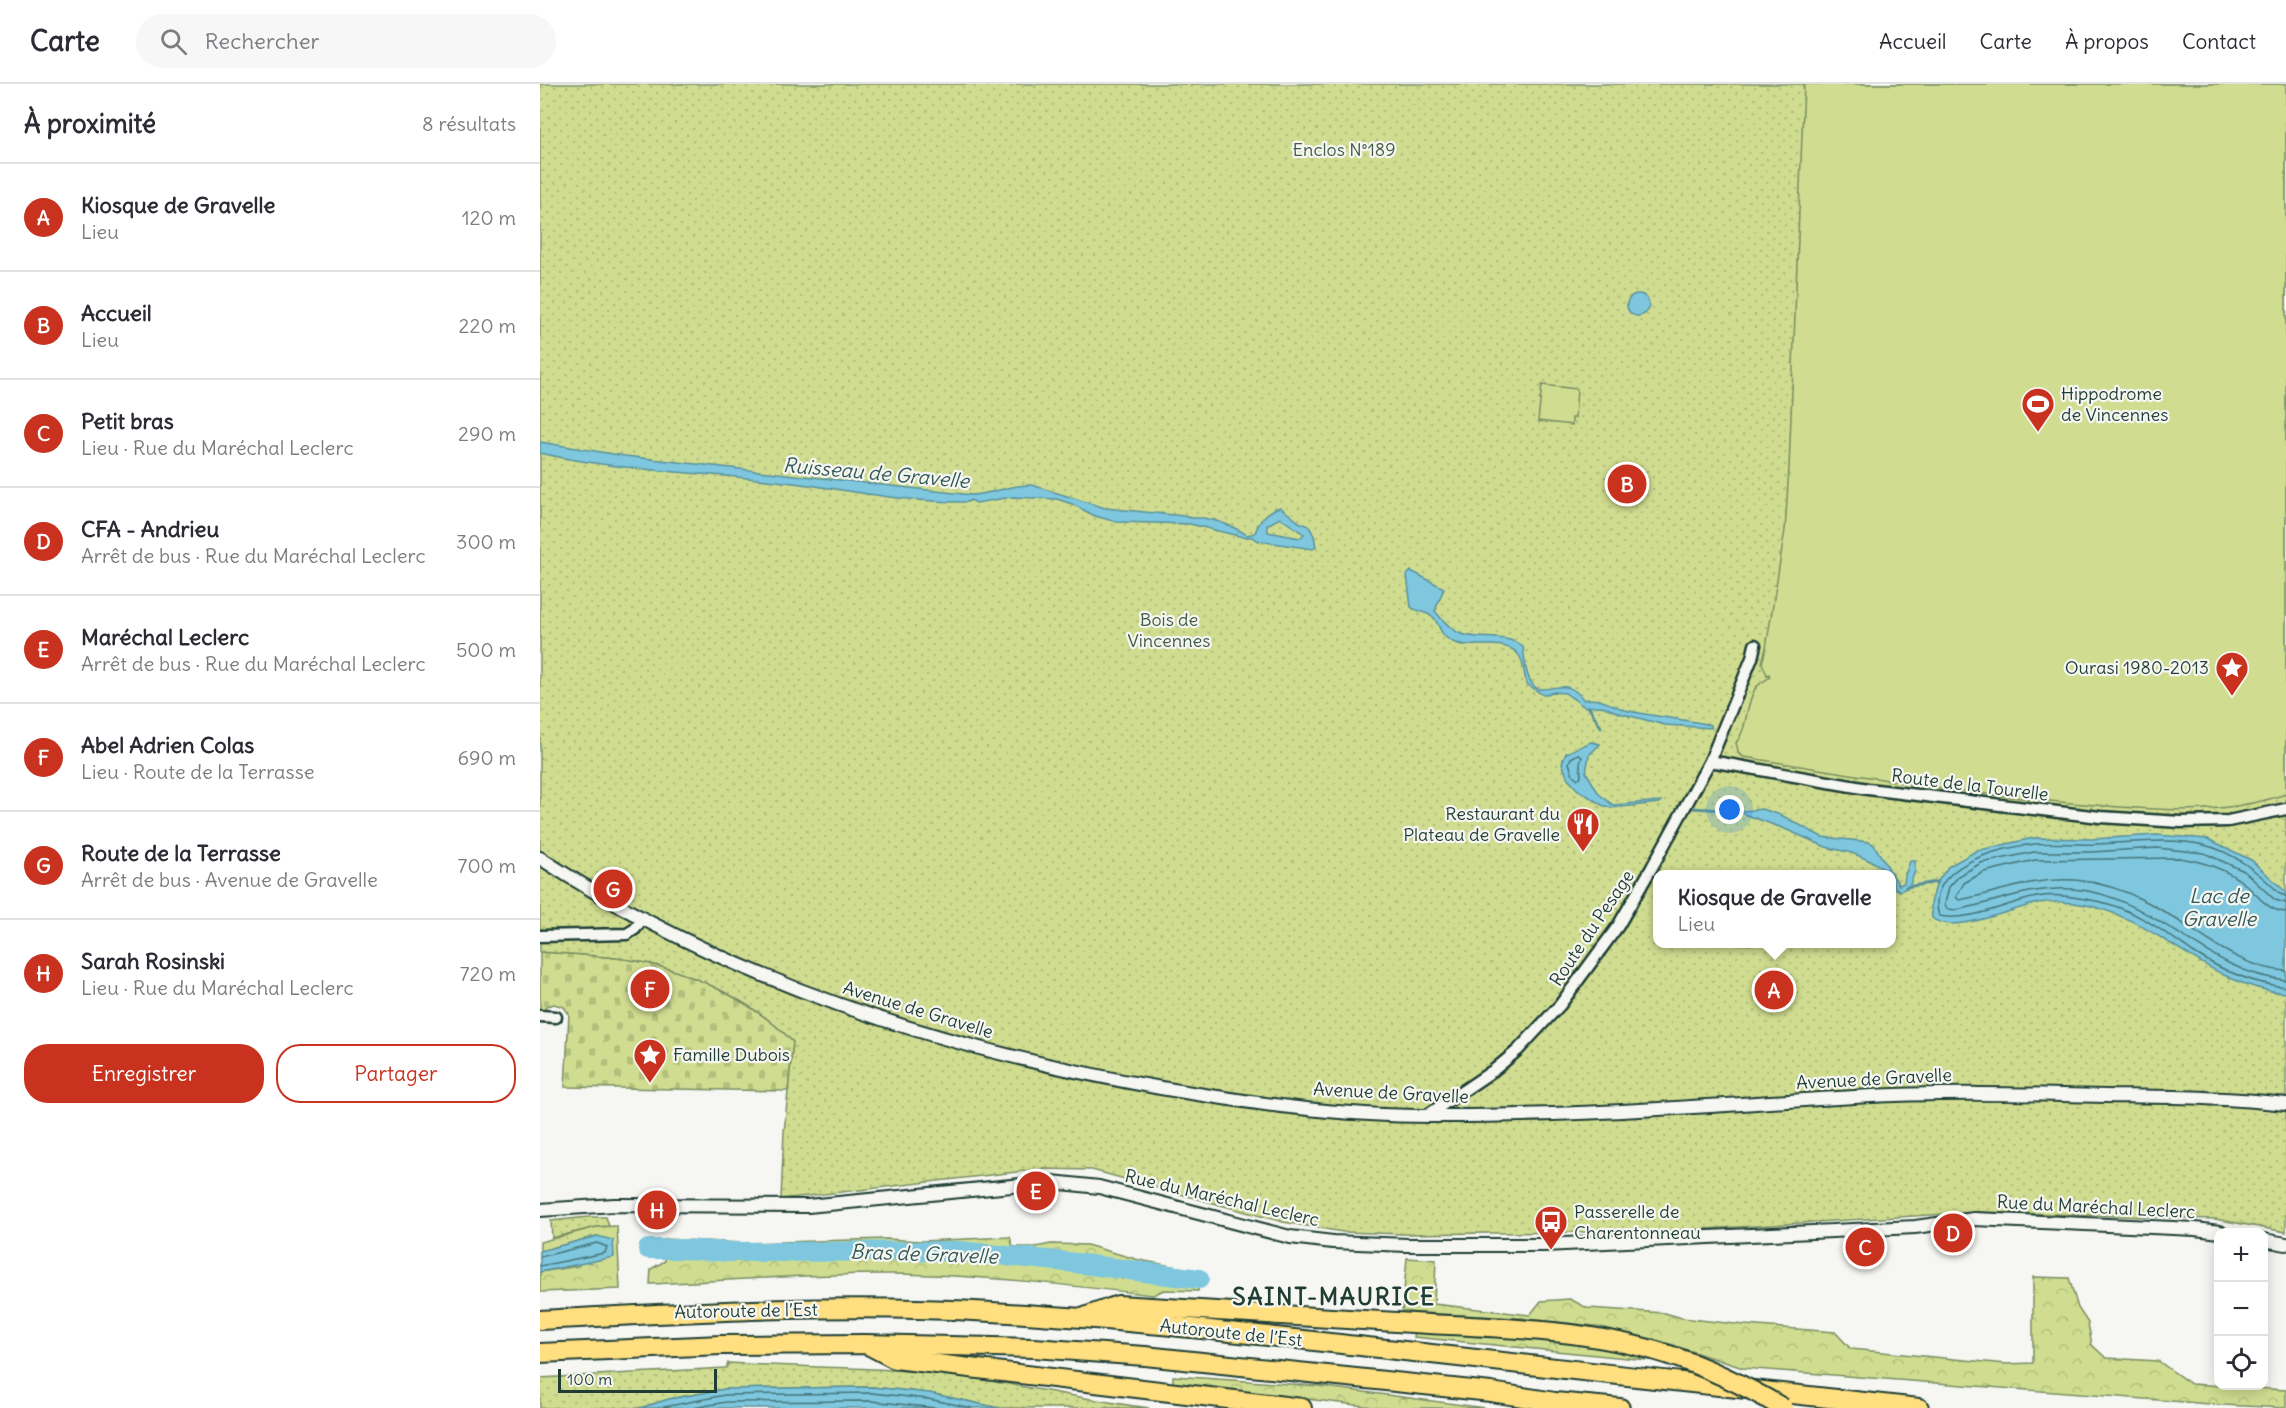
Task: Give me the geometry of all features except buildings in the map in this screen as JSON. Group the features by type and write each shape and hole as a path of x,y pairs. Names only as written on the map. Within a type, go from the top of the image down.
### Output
{"highway":[{"path":"1083,1318 1118,1305 1529,1329 1605,1340 1665,1354 1710,1371 1783,1408"},
{"name":"Autoroute de l’Est","path":"540,1320 674,1312 796,1309 978,1311 1083,1318 1283,1338 1919,1408"},
{"path":"865,1344 895,1359 1302,1408"},
{"name":"Autoroute de l’Est","path":"540,1353 721,1345 865,1344 1034,1348 1146,1356 1491,1392 1561,1405 1620,1408"}],"street":[{"name":"Route du Pesage","path":"1426,1116 1510,1057 1560,1005 1617,926 1710,761 1752,658 1755,645"},
{"name":"Route de la Tourelle","path":"1710,761 1868,789 1963,802 2141,820 2228,821 2286,809"},
{"name":"Avenue de Gravelle","path":"540,858 642,919 743,968 837,1005 908,1029 1047,1066 1222,1098 1350,1113 1426,1116 1649,1110 1855,1097 1971,1093 2151,1096 2286,1104"},
{"path":"540,936 627,934 635,929 642,919"},
{"path":"540,1016 556,1017"},
{"name":"Rue du Maréchal Leclerc","path":"540,1210 611,1204 808,1206 1052,1182 1100,1187 1290,1237 1333,1242 1407,1245 1544,1245 1915,1227 1974,1219 2195,1228 2214,1232"},
{"path":"2268,1241 2286,1244"}],"green space":[{"name":"Bois de Vincennes","path":"540,84 2286,84 2286,1232 2215,1219 1979,1212 1672,1231 1403,1234 1343,1232 1283,1222 1092,1170 1042,1169 781,1199 784,1132 793,1042 759,1013 718,989 697,979 652,964 620,958 540,952"},
{"name":"Hippodrome de Vincennes","path":"1804,84 2286,84 2286,794 2235,806 2160,810 1955,790 1744,757 1739,754 1736,743 1743,731 1752,696 1756,687 1770,677 1762,663 1785,530"},
{"path":"1542,385 1577,389 1575,418 1572,418 1572,425 1538,421"},
{"path":"540,952 608,957 652,964 697,979 739,1000 777,1027 793,1042 788,1091 565,1087 569,1014 564,1007 554,1004 547,1006 544,1011 540,1010"},
{"path":"606,1217 609,1226 552,1238 551,1221"},
{"path":"617,1226 620,1289 540,1292 540,1272 578,1266 597,1236 540,1251 540,1242 596,1227"},
{"path":"1010,1237 1013,1247 1036,1247 1051,1244 1087,1245 1139,1260 1200,1271 1198,1291 1164,1290 1153,1295 991,1278 893,1274 650,1284 651,1269 665,1261 666,1239 743,1243 886,1239 921,1241"},
{"path":"1407,1258 1436,1260 1434,1304 1530,1315 1541,1301 1570,1299 1587,1308 1665,1313 1682,1318 1744,1325 1835,1332 1851,1349 2006,1364 2033,1363 2033,1277 2069,1278 2078,1308 2088,1323 2092,1345 2106,1358 2158,1361 2191,1384 2214,1385 2214,1390 2286,1390 2286,1408 1743,1368 1660,1341 1595,1326 1519,1318 1402,1312"},
{"path":"1415,1331 1574,1342 1668,1362 1414,1337"},
{"path":"728,1363 927,1373 980,1379 1149,1408 999,1408 929,1393 872,1387 725,1389 669,1399 640,1408 540,1408 540,1378 726,1368"},
{"path":"1173,1376 1319,1386 1485,1408 1381,1408 1173,1383"}],"water":[{"path":"1638,294 1646,297 1649,305 1646,313 1638,316 1630,313 1627,305 1630,297"},
{"name":"Ruisseau de Gravelle","path":"540,442 625,456 972,495 1032,485 1105,508 1208,519 1247,535 1255,533 1264,517 1280,507 1299,522 1309,526 1316,547 1313,549 1259,541 1252,537 1243,537 1190,524 1117,522 1095,516 1057,499 1012,497 976,503 971,500 943,502 919,500 777,481 599,464 540,453","holes":["1280,518 1304,534 1300,538 1268,532 1267,525"]},
{"path":"1411,571 1444,588 1435,611 1456,631 1467,636 1501,638 1516,642 1523,647 1528,676 1538,689 1567,687 1578,693 1584,700 1596,699 1629,711 1711,725 1711,728 1665,725 1602,706 1585,707 1565,693 1554,692 1543,695 1527,684 1520,657 1514,651 1498,645 1469,645 1453,642 1445,637 1433,617 1411,607 1407,575"},
{"path":"1591,742 1600,744 1589,755 1586,772 1599,794 1613,805 1661,801 1660,803 1611,808 1578,790 1568,779 1562,763 1566,753"},
{"path":"1722,809 1743,811 1762,809 1781,815 1822,837 1870,842 1890,870 1885,870 1852,853 1826,847 1744,814"},
{"name":"Lac de Gravelle","path":"2157,835 2208,839 2251,860 2286,892 2286,993 2257,988 2230,978 2130,920 2103,909 2074,903 2051,902 2038,903 1968,922 1941,923 1932,918 1931,903 1937,882 1949,866 1976,851 2033,838 2092,839"},
{"path":"1910,861 1915,861 1915,871 1909,887 1900,891 1896,889 1896,880 1899,885 1904,883"},
{"path":"597,1236 613,1240 614,1257 540,1272 540,1251"},
{"path":"872,1387 929,1393 999,1408 640,1408 669,1399 725,1389"}],"waterway":[{"name":"Ruisseau de Gravelle","path":"1588,706 1601,727"},
{"name":"Ruisseau de Gravelle","path":"1692,808 1723,810"},
{"name":"Ruisseau de Gravelle","path":"1906,887 1937,882"},
{"name":"Bras de Gravelle","path":"648,1249 732,1252 959,1251 1199,1279"}],"place":[{"name":"Hippodrome de Vincennes","path":"2038,433"},
{"name":"Accueil","path":"1627,484"},
{"name":"Ourasi 1980-2013","path":"2232,697"},
{"name":"Restaurant du Plateau de Gravelle","path":"1583,853"},
{"name":"Route de la Terrasse","path":"613,889"},
{"name":"Abel Adrien Colas","path":"650,989"},
{"name":"Kiosque de Gravelle","path":"1774,990"},
{"name":"Famille Dubois","path":"650,1084"},
{"name":"Maréchal Leclerc","path":"1036,1191"},
{"name":"Sarah Rosinski","path":"657,1210"},
{"name":"CFA - Andrieu","path":"1953,1233"},
{"name":"Petit bras","path":"1865,1247"},
{"name":"Passerelle de Charentonneau","path":"1551,1251"}],"district":[{"name":"SAINT-MAURICE","path":"1334,1297"}],"park label":[{"name":"Enclos N°189","path":"1344,150"}]}
